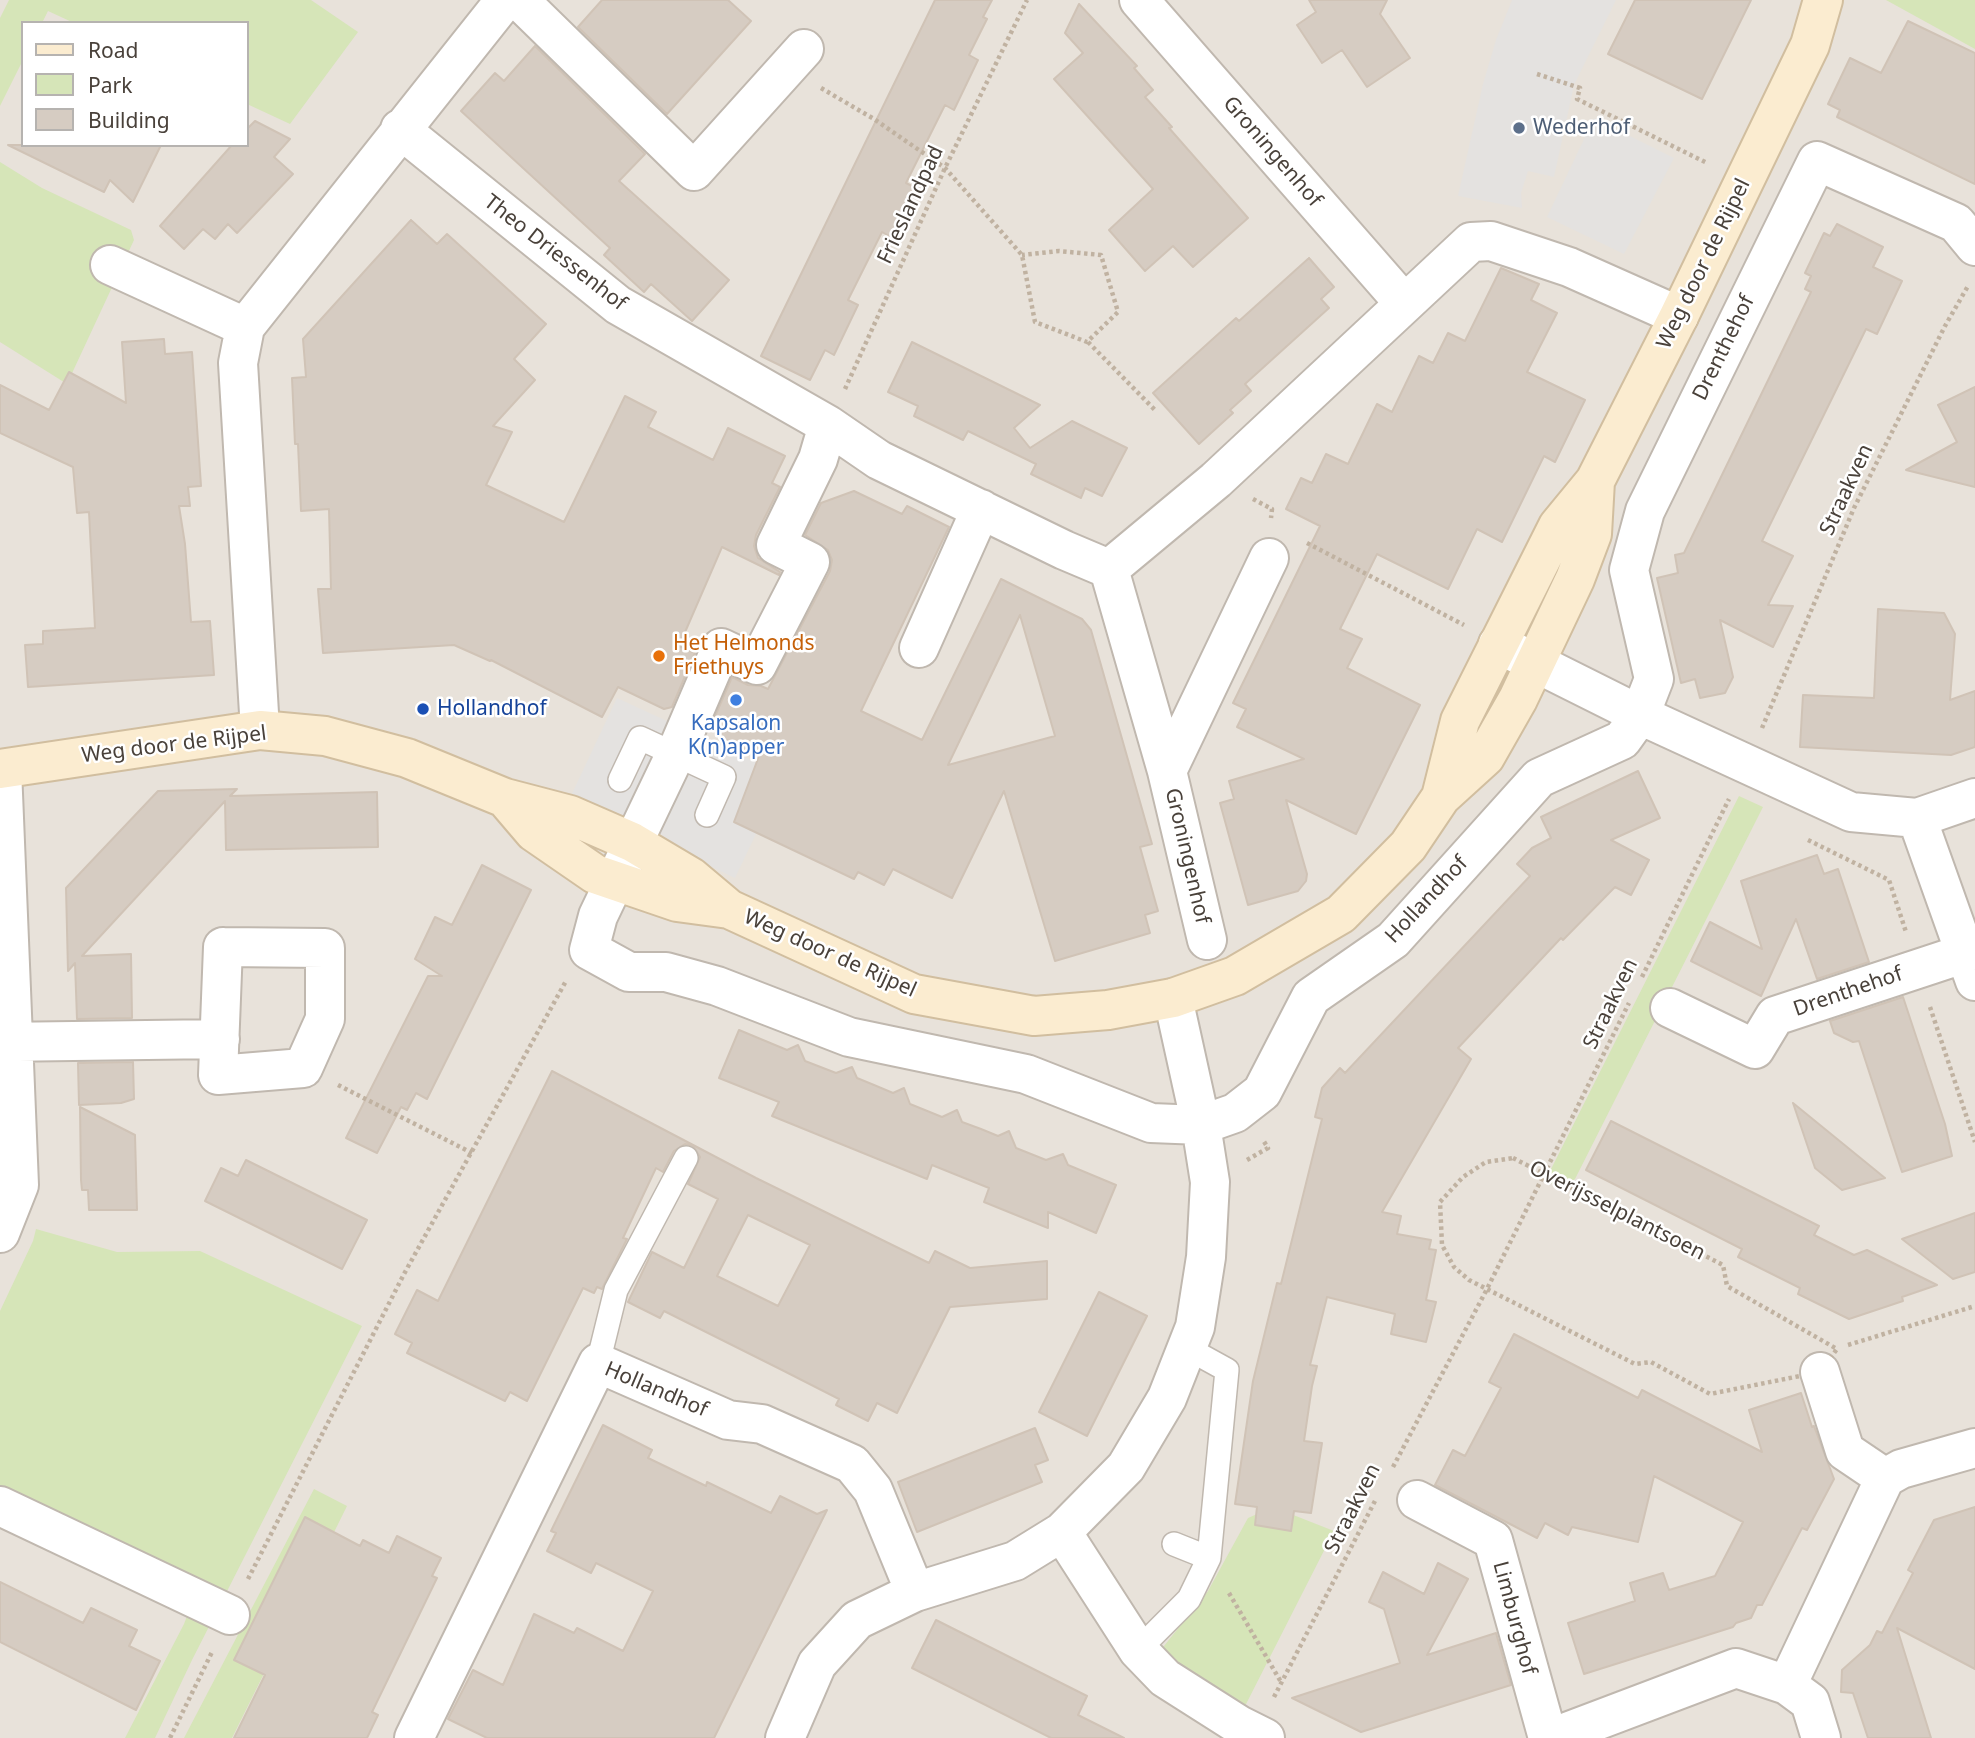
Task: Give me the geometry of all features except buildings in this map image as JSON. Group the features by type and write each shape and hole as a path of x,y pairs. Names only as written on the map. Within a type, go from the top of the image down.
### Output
{"street":[{"path":"260,730 238,363 245,327 505,0"},
{"path":"519,0 694,171 795,59"},
{"name":"Groningenhof","path":"1139,0 1404,303"},
{"name":"Weg door de Rijpel","path":"1441,797 1460,721 1558,526 1595,481 1679,316 1810,45 1823,0"},
{"name":"Weg door de Rijpel","path":"1810,45 1848,0"},
{"name":"Theo Driessenhof","path":"400,129 618,305 828,425"},
{"name":"Drenthehof","path":"1640,715 1654,679 1629,570 1645,511 1817,161 1956,223 1975,246"},
{"path":"589,950 598,916 676,753 721,648 757,665 810,562 776,545 818,458 828,425 878,460 1109,569 1216,480 1471,242 1491,241 1569,267 1679,316"},
{"path":"110,265 245,327"},
{"name":"Weg door de Rijpel","path":"1,769 260,730 325,736 407,758 505,798 570,815 632,842 691,877 729,909 914,994 1034,1017 1108,1010 1173,998 1236,976 1340,914 1408,846 1441,797 1485,757 1518,699 1575,579 1592,534 1595,481"},
{"path":"919,648 981,509"},
{"name":"Groningenhof","path":"1167,771 1270,542"},
{"name":"Groningenhof","path":"1109,569 1167,771 1207,940"},
{"path":"1498,644 1640,715 1851,812 1917,818 1975,798"},
{"name":"Hollandhof","path":"589,950 629,972 666,972 717,986 849,1037 1026,1074 1151,1123 1201,1125 1235,1113 1262,1092 1311,998 1393,940 1539,778 1622,740 1640,715"},
{"path":"0,1233 19,1185 8,1042 1,769"},
{"name":"Weg door de Rijpel","path":"505,798 534,832 595,874 677,902 729,909"},
{"name":"Drenthehof","path":"1670,1008 1755,1049 1775,1016 1917,969 1971,967 1917,818"},
{"path":"223,947 325,948 325,1019 303,1068 218,1075 223,947"},
{"path":"785,1738 817,1664 857,1620 915,1592 1015,1560 1062,1532 1126,1467 1167,1398 1195,1327 1206,1257 1210,1182 1201,1125 1173,998"},
{"path":"8,1042 220,1039"},
{"path":"1828,1361 1845,1451 1885,1478"},
{"name":"Hollandhof","path":"414,1738 598,1363 728,1420 762,1424 852,1464 873,1490 915,1592"},
{"path":"1787,1685 1885,1478 1901,1469 1975,1448"},
{"name":"Limburghof","path":"1402,1489 1493,1540 1549,1738 1736,1668 1787,1685 1810,1702 1821,1738"},
{"path":"0,1506 230,1615"},
{"path":"1062,1532 1138,1650 1164,1678 1260,1736"}],"lane":[{"path":"620,780 640,738 724,777 707,815"},
{"path":"598,1363 616,1290 687,1158"},
{"path":"1138,1650 1189,1599 1209,1558 1227,1370 1187,1348"},
{"path":"1174,1544 1209,1558"}],"path":[{"name":"Frieslandpad","path":"828,425 945,168 1027,0"},
{"path":"795,59 945,168 1022,255 1035,322 1087,342 1156,411"},
{"path":"1537,74 1580,88 1577,99 1744,182"},
{"path":"1022,255 1059,251 1101,256 1118,312 1087,342"},
{"name":"Straakven","path":"1640,979 1746,765 1854,508 1945,326 1969,285"},
{"path":"1216,480 1272,509 1270,542"},
{"path":"1306,543 1498,644"},
{"path":"1717,796 1728,802"},
{"path":"1801,837 1889,880 1975,1142"},
{"path":"170,1738 404,1274 571,973 589,950"},
{"name":"Straakven","path":"1402,1489 1487,1289 1635,991"},
{"path":"303,1068 472,1153"},
{"name":"Overijsselplantsoen","path":"1513,1158 1723,1265 1727,1286 1828,1361 1710,1394 1651,1362 1635,1364 1469,1280 1454,1267 1442,1245 1440,1202 1463,1177 1486,1162 1513,1158"},
{"path":"1828,1361 1975,1306"},
{"name":"Straakven","path":"1260,1736 1281,1683 1381,1490"},
{"path":"1209,1558 1281,1683"}],"shaded area":[{"path":"0,0 1975,0 1975,1738 0,1738"},
{"name":"Wederhof","path":"1512,0 1616,0 1574,85 1554,177 1528,171 1521,193 1522,208 1458,196 1483,84"},
{"path":"1594,118 1674,158 1624,254 1547,217"},
{"path":"617,698 784,775 735,878 569,800"}],"green space":[{"path":"9,0 311,0 358,32 290,124 248,104 248,21 70,21 48,11 43,21 21,21 21,64 0,106 0,18"},
{"path":"1886,0 1975,0 1975,49"},
{"path":"0,162 42,188 131,230 134,240 67,384 0,342"},
{"path":"1739,796 1763,807 1575,1179 1564,1188 1545,1181"},
{"path":"36,1229 117,1252 200,1251 362,1326 155,1738 125,1738 184,1624 195,1595 0,1501 0,1311"},
{"path":"314,1489 347,1506 232,1738 184,1738"},
{"path":"1273,1507 1334,1531 1242,1712 1160,1651 1208,1591 1248,1518"}],"place":[{"name":"Wederhof","path":"1519,128"},
{"name":"Het Helmonds Friethuys","path":"659,656"},
{"name":"Kapsalon K(n)apper","path":"736,700"},
{"name":"Hollandhof","path":"423,709"}]}
